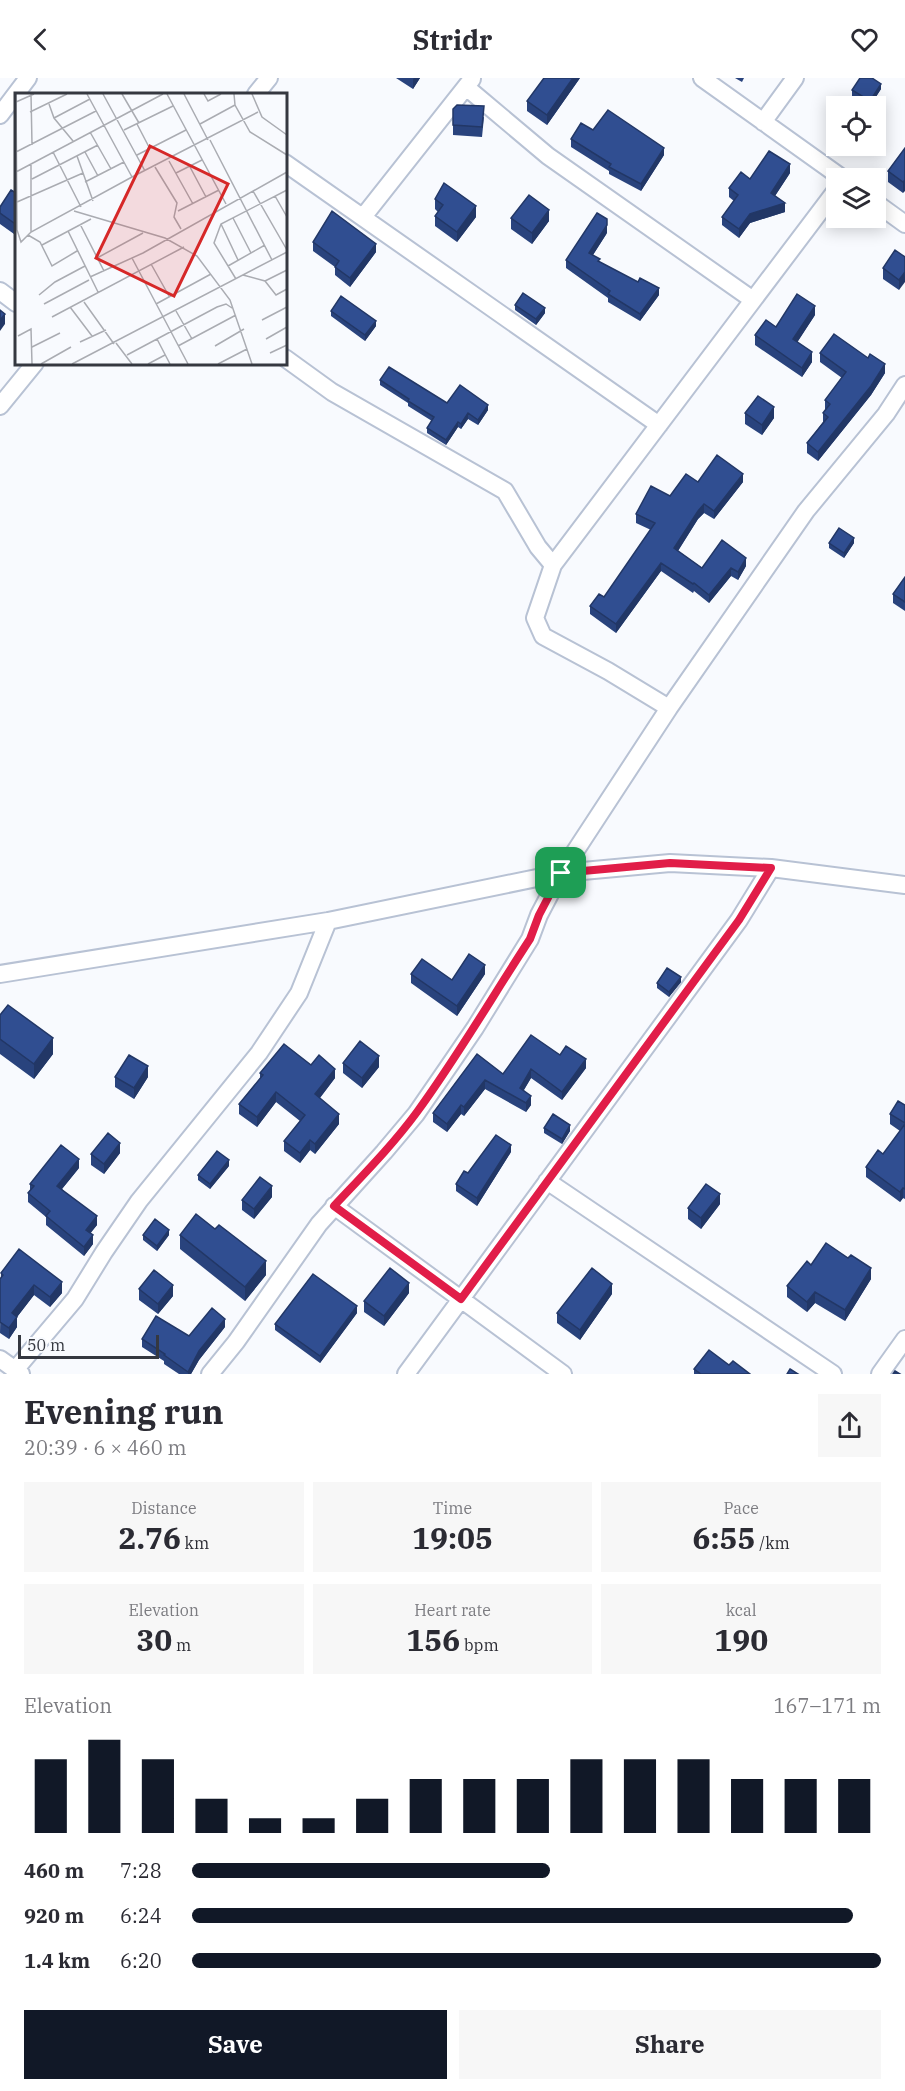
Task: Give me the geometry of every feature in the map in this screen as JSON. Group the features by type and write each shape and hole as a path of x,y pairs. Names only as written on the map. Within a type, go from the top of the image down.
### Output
{"street":[{"path":"2,107 28,78"},
{"path":"257,93 269,78"},
{"path":"702,78 828,168"},
{"path":"763,122 795,78"},
{"path":"363,217 470,82 548,156 753,300"},
{"path":"286,164 659,425"},
{"path":"669,708 608,671 543,636 535,618 553,565 826,204"},
{"path":"886,210 905,224"},
{"path":"0,291 15,302"},
{"path":"286,359 332,392 506,491 538,547 553,565"},
{"path":"0,406 34,364"},
{"path":"210,1374 236,1342 308,1238 416,1114 530,939 539,915 561,873 669,708 806,511 886,414 905,385"},
{"path":"0,974 328,921 561,873 670,863 771,868 905,885"},
{"path":"406,1374 739,920 771,868"},
{"path":"0,1359 18,1372 75,1299 139,1201 259,1053 300,993 328,921"},
{"path":"547,1181 833,1374"},
{"path":"334,1206 563,1374"},
{"path":"880,1374 905,1339"}],"building":[{"path":"544,78 573,78 547,115 527,101"},
{"path":"860,78 872,78 881,84 873,96 862,96 852,90"},
{"path":"457,105 484,106 482,127 453,125 453,109"},
{"path":"608,110 664,148 641,184 609,167 611,164 571,139 581,123 593,130"},
{"path":"905,148 905,180 903,182 888,171"},
{"path":"769,151 790,164 771,193 785,203 750,214 739,229 722,217 738,195 729,188 741,172 750,179"},
{"path":"444,183 476,206 457,232 435,216 443,205 435,199"},
{"path":"11,190 15,192 14,223 0,213 0,207"},
{"path":"529,195 549,210 532,233 511,218"},
{"path":"332,211 376,244 350,278 335,267 339,261 313,242"},
{"path":"597,213 607,219 607,225 589,253 600,259 598,261 638,282 640,278 659,288 640,314 608,294 610,291 566,260"},
{"path":"895,250 905,257 905,272 899,280 883,268"},
{"path":"523,293 545,308 536,319 515,305"},
{"path":"797,294 815,306 793,339 812,352 802,368 755,335 766,320 776,327"},
{"path":"341,296 376,321 365,335 331,311"},
{"path":"0,310 5,314 0,320"},
{"path":"834,334 868,358 870,354 885,364 871,386 818,452 807,443 828,417 823,413 830,404 825,400 846,372 820,353"},
{"path":"389,367 447,403 460,385 488,405 478,420 468,413 461,424 458,422 446,440 427,428 434,417 380,380"},
{"path":"758,396 774,407 762,425 745,413"},
{"path":"717,455 743,474 714,511 704,504 674,548 702,568 722,540 746,558 738,572 731,568 709,595 661,563 616,624 590,606 599,594 604,597 655,523 636,514 651,486 670,496 686,474 698,482"},
{"path":"839,528 854,538 844,553 829,543"},
{"path":"905,577 905,602 893,594"},
{"path":"469,954 485,965 457,1006 411,974 422,959 452,980"},
{"path":"667,968 681,977 669,992 657,983"},
{"path":"8,1005 53,1038 34,1064 0,1039 0,1015"},
{"path":"531,1035 560,1055 566,1046 586,1059 562,1092 531,1069 520,1088 531,1096 526,1103 485,1080 464,1107 461,1105 447,1124 433,1113 477,1054 503,1074"},
{"path":"360,1041 379,1056 362,1078 343,1063"},
{"path":"284,1044 311,1065 319,1055 335,1069 315,1094 339,1114 315,1144 310,1140 300,1153 284,1141 305,1115 276,1092 257,1117 239,1104 263,1075 260,1073"},
{"path":"129,1055 148,1066 134,1088 115,1077"},
{"path":"898,1101 905,1105 905,1123 890,1114"},
{"path":"553,1114 570,1125 562,1139 544,1128"},
{"path":"905,1124 905,1189 903,1188 900,1192 866,1167 878,1150 883,1154"},
{"path":"108,1133 120,1143 104,1164 91,1154"},
{"path":"496,1135 511,1145 477,1198 456,1184 464,1171 468,1173"},
{"path":"61,1145 79,1159 57,1186 97,1216 86,1230 93,1235 84,1247 46,1216 50,1211 28,1193 34,1186 30,1184"},
{"path":"217,1151 229,1160 210,1184 198,1175"},
{"path":"260,1177 272,1186 254,1209 242,1200"},
{"path":"706,1184 720,1194 701,1218 688,1208"},
{"path":"196,1214 215,1229 219,1225 266,1261 245,1287 180,1235"},
{"path":"155,1219 169,1230 157,1246 143,1235"},
{"path":"826,1243 848,1258 851,1255 871,1268 845,1310 815,1292 807,1302 787,1286 807,1261 811,1265"},
{"path":"19,1249 62,1282 50,1297 34,1285 12,1313 17,1317 9,1328 0,1322 0,1279 3,1275 1,1273"},
{"path":"390,1268 409,1283 384,1316 364,1301"},
{"path":"592,1268 612,1284 580,1330 557,1313"},
{"path":"154,1270 173,1285 158,1304 139,1289"},
{"path":"313,1274 357,1306 320,1356 275,1324"},
{"path":"212,1308 225,1319 199,1351 188,1372 142,1339 156,1316 189,1336"},
{"path":"709,1350 729,1365 733,1361 750,1374 701,1374 694,1369"},
{"path":"790,1369 798,1374 787,1374"}],"route":[{"path":"670,863 771,868 739,920 461,1299 334,1206 416,1114 475,1028 530,939 539,915 561,873 670,863"}]}
